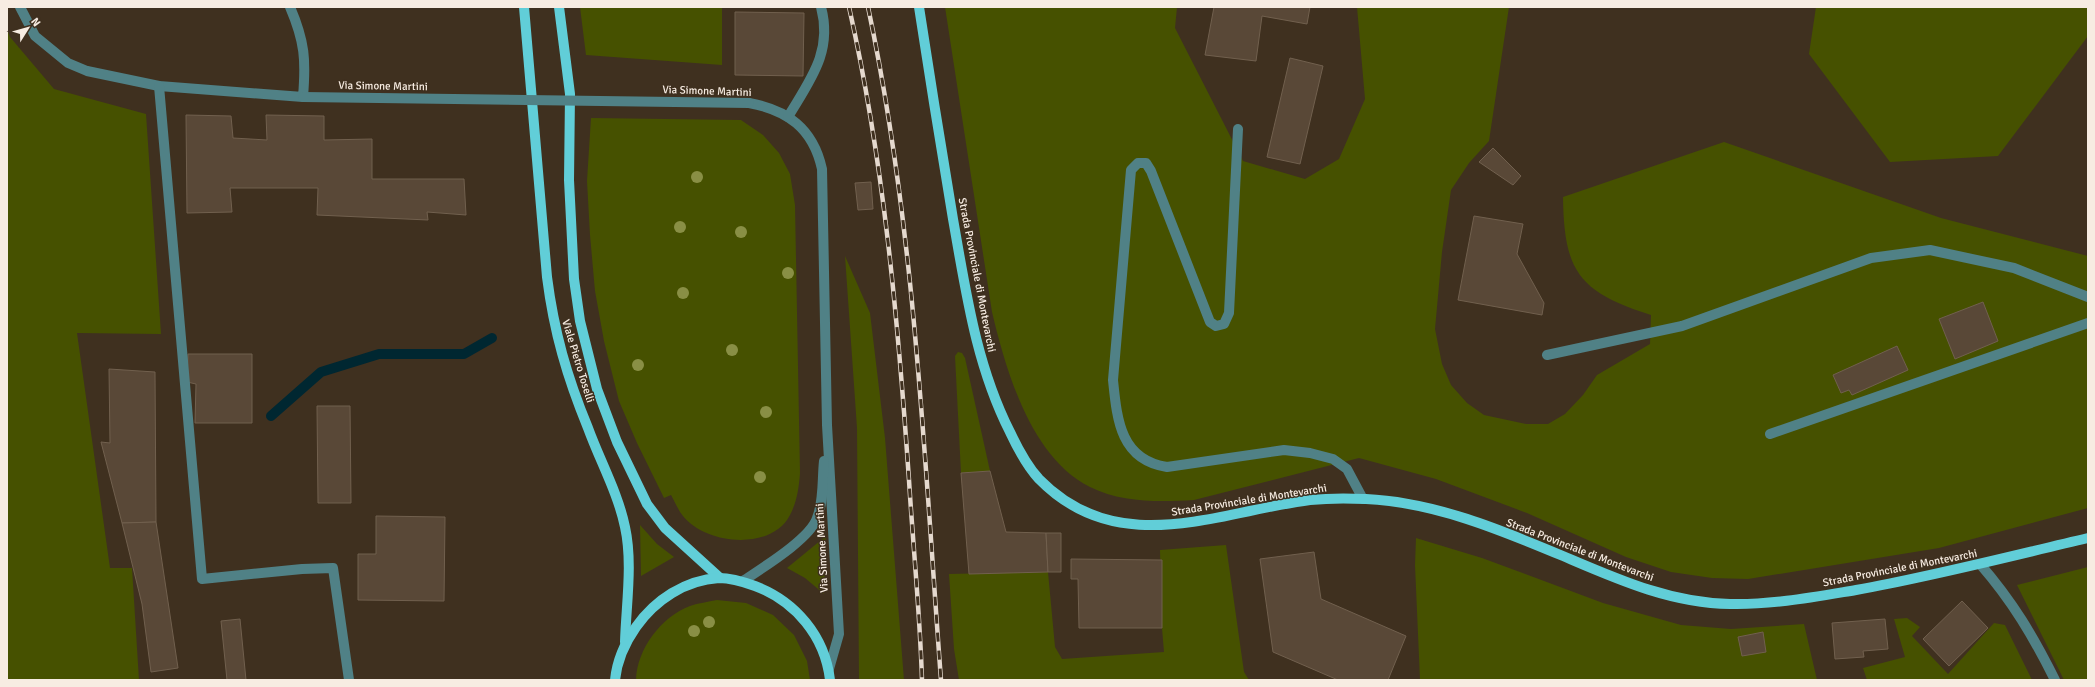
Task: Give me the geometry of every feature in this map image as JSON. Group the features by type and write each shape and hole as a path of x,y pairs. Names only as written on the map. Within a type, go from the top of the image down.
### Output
{"main road":[{"name":"Viale Pietro Toselli","path":"524,7 546,269 552,319 565,367 613,490 625,525 628,545 625,642"},
{"name":"Viale Pietro Toselli","path":"559,7 570,94 570,208 574,279 580,321 597,389 617,442 647,504 665,528 720,578"},
{"name":"Strada Provinciale di Montevarchi","path":"919,7 936,122 975,338 984,370 1003,417 1025,460 1038,478 1056,494 1089,513 1113,522 1143,526 1195,523 1311,500 1391,500 1421,506 1503,532 1646,590 1678,598 1709,603 1748,604 1795,600 1917,578 2088,538"},
{"name":"Viale Pietro Toselli","path":"616,680 616,666 625,642 644,615 663,598 695,583 720,578 743,582 770,592 800,615 812,630 820,646 829,669 830,680"}],"street":[{"name":"Via Simone Martini","path":"20,7 35,36 68,63 87,71 159,86 303,97 749,103 767,106 788,116 802,128 815,147 822,169 827,425 838,634 829,669"},
{"path":"290,7 298,26 306,63 303,97"},
{"path":"788,116 819,63 824,46 825,31 821,7"},
{"path":"159,86 202,579 302,569 333,568 350,680"},
{"path":"1238,129 1229,313 1224,324 1216,326 1210,322 1151,171 1146,163 1138,163 1131,170 1113,380 1117,414 1121,430 1137,456 1144,462 1166,467 1284,450 1310,453 1333,459 1347,469 1363,499"},
{"path":"1548,355 1682,326 1871,258 1930,250 2014,268 2088,297"},
{"path":"1770,434 2088,323"},
{"name":"Via Simone Martini","path":"743,582 794,545 811,529 817,519 827,425"},
{"path":"1980,564 1999,586 2026,624 2055,680"}],"green space":[{"path":"580,7 722,7 722,65 586,55"},
{"path":"945,7 1177,7 1175,28 1243,161 1305,179 1339,159 1365,99 1357,7 1509,7 1489,141 1469,163 1451,190 1442,252 1435,329 1442,364 1451,385 1467,403 1484,415 1526,424 1548,424 1565,414 1583,395 1597,375 1650,344 1651,315 1607,297 1592,287 1580,276 1572,261 1567,244 1564,223 1563,197 1724,142 1941,218 2088,256 2088,508 1939,548 1748,579 1712,578 1671,572 1626,557 1527,513 1436,479 1359,458 1194,500 1155,501 1128,499 1090,487 1069,474 1052,456 1037,434 1024,411 1005,360 992,312"},
{"path":"1816,7 2088,7 2088,36 1998,156 1890,162 1809,54"},
{"path":"7,29 10,37 54,89 146,114 161,334 77,333 110,568 132,568 139,680 7,680"},
{"path":"591,118 741,120 763,135 779,153 790,174 795,205 800,473 797,494 790,515 781,527 769,534 754,539 738,540 722,538 693,526 681,514 671,495 664,498 637,443 619,401 604,341 595,291 587,181"},
{"path":"845,256 870,313 885,438 904,680 859,680 857,428"},
{"path":"958,352 962,353 965,358 990,471 961,473 955,356"},
{"path":"640,525 657,544 674,557 641,576"},
{"path":"826,536 824,594 805,578 787,568"},
{"path":"1416,538 1482,558 1603,603 1681,625 1731,629 1804,624 1817,680 1420,680 1415,565"},
{"path":"1226,545 1244,672 1249,680 959,680 954,649 949,574 1048,572 1055,647 1062,659 1164,652 1160,550"},
{"path":"2088,567 2088,680 2064,680 2017,585"},
{"path":"717,600 746,603 773,615 794,635 807,661 810,680 636,680 637,668 641,657 652,636 660,626 679,611 700,603"},
{"path":"1907,618 1920,627 1912,636 1948,674 1994,623 2005,625 2032,680 1867,680 1863,668 1905,657 1894,619"}],"building":[{"path":"1214,7 1310,7 1307,24 1262,16 1256,61 1205,55"},
{"path":"735,12 804,13 803,76 735,75"},
{"path":"1290,58 1323,66 1300,164 1267,157"},
{"path":"186,115 231,116 233,138 267,140 266,115 324,116 324,140 372,139 372,179 464,179 466,215 427,212 428,220 317,215 318,188 230,188 232,212 187,213"},
{"path":"1493,148 1521,176 1513,185 1479,162"},
{"path":"871,182 873,209 858,210 855,183"},
{"path":"1474,216 1523,224 1517,254 1544,303 1542,315 1458,300"},
{"path":"1983,302 1998,341 1955,359 1939,319"},
{"path":"1897,346 1908,370 1852,395 1849,390 1841,393 1833,375"},
{"path":"188,354 252,354 252,423 195,423 196,384 187,382"},
{"path":"109,369 155,372 156,522 122,523 101,442 110,443"},
{"path":"317,406 350,406 351,503 318,503"},
{"path":"990,471 1006,532 1046,533 1048,572 969,574 961,473"},
{"path":"376,516 445,517 444,601 358,600 358,554 376,554"},
{"path":"156,522 178,668 151,672 142,604 122,523"},
{"path":"1046,533 1061,533 1061,572 1048,572"},
{"path":"1314,552 1321,599 1406,636 1388,680 1338,680 1273,652 1260,559"},
{"path":"1071,559 1162,560 1162,628 1079,628 1078,579 1071,579"},
{"path":"1962,601 1988,628 1949,666 1923,639"},
{"path":"240,619 246,680 227,680 221,621"},
{"path":"1885,619 1888,649 1863,651 1864,657 1835,659 1832,623"},
{"path":"1763,632 1766,652 1742,656 1738,637"}],"waterway":[{"path":"271,416 321,372 379,354 464,354 492,338"}],"railway":[{"path":"849,7 872,124 888,242 905,420 922,680"},
{"path":"868,7 884,90 897,174 907,258 923,426 941,680"}]}
